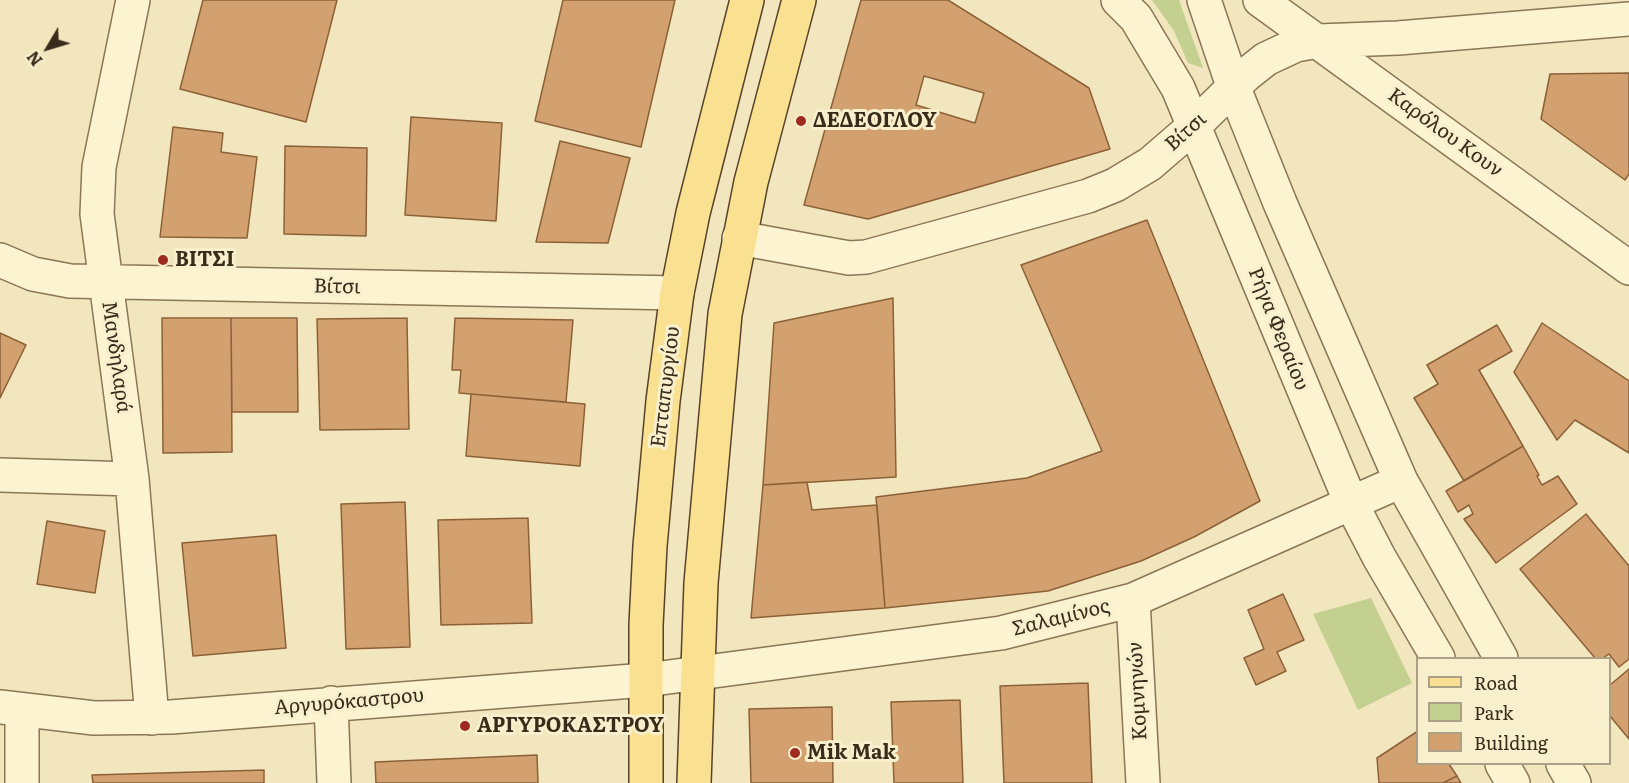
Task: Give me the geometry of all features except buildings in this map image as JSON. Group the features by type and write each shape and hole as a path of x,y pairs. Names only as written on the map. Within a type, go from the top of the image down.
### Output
{"main road":[{"name":"Επταπυργίου","path":"646,783 646,625 655,481 677,293 693,213 747,0"},
{"path":"694,783 701,583 725,314 769,112 799,0"}],"street":[{"name":"Μανδηλαρά","path":"133,0 99,167 98,214 132,479 152,718"},
{"name":"Ρήγα Φεραίου","path":"1118,0 1136,18 1178,88 1351,503 1379,557 1437,657"},
{"path":"1204,0 1233,86 1280,203 1401,481 1500,657"},
{"name":"Καρόλου Κουν","path":"1260,0 1629,268"},
{"name":"Βίτσι","path":"740,238 849,258 881,254 1088,196 1141,169 1194,126 1233,86 1276,53 1296,45 1318,41 1398,38 1629,19"},
{"name":"Βίτσι","path":"0,260 33,274 57,280 106,283 677,293"},
{"path":"0,475 132,479"},
{"name":"Σαλαμίνος","path":"698,675 1001,633 1133,600 1401,481"},
{"name":"Κομνηνών","path":"1133,600 1143,783"},
{"name":"Αργυρόκαστρου","path":"11,709 94,718 152,718 698,675"},
{"path":"331,703 334,783"},
{"path":"11,709 22,783"},
{"path":"1503,765 1514,783"},
{"path":"1564,765 1574,783"}],"green space":[{"path":"1152,0 1179,0 1203,68 1188,63 1174,31"},
{"path":"1371,598 1412,683 1358,710 1313,614"}],"place":[{"name":"ΔΕΔΕΟΓΛΟΥ","path":"801,121"},
{"name":"ΒΙΤΣΙ","path":"163,260"},
{"name":"ΑΡΓΥΡΟΚΑΣΤΡΟΥ","path":"465,726"},
{"name":"Mik Mak","path":"795,753"}]}
